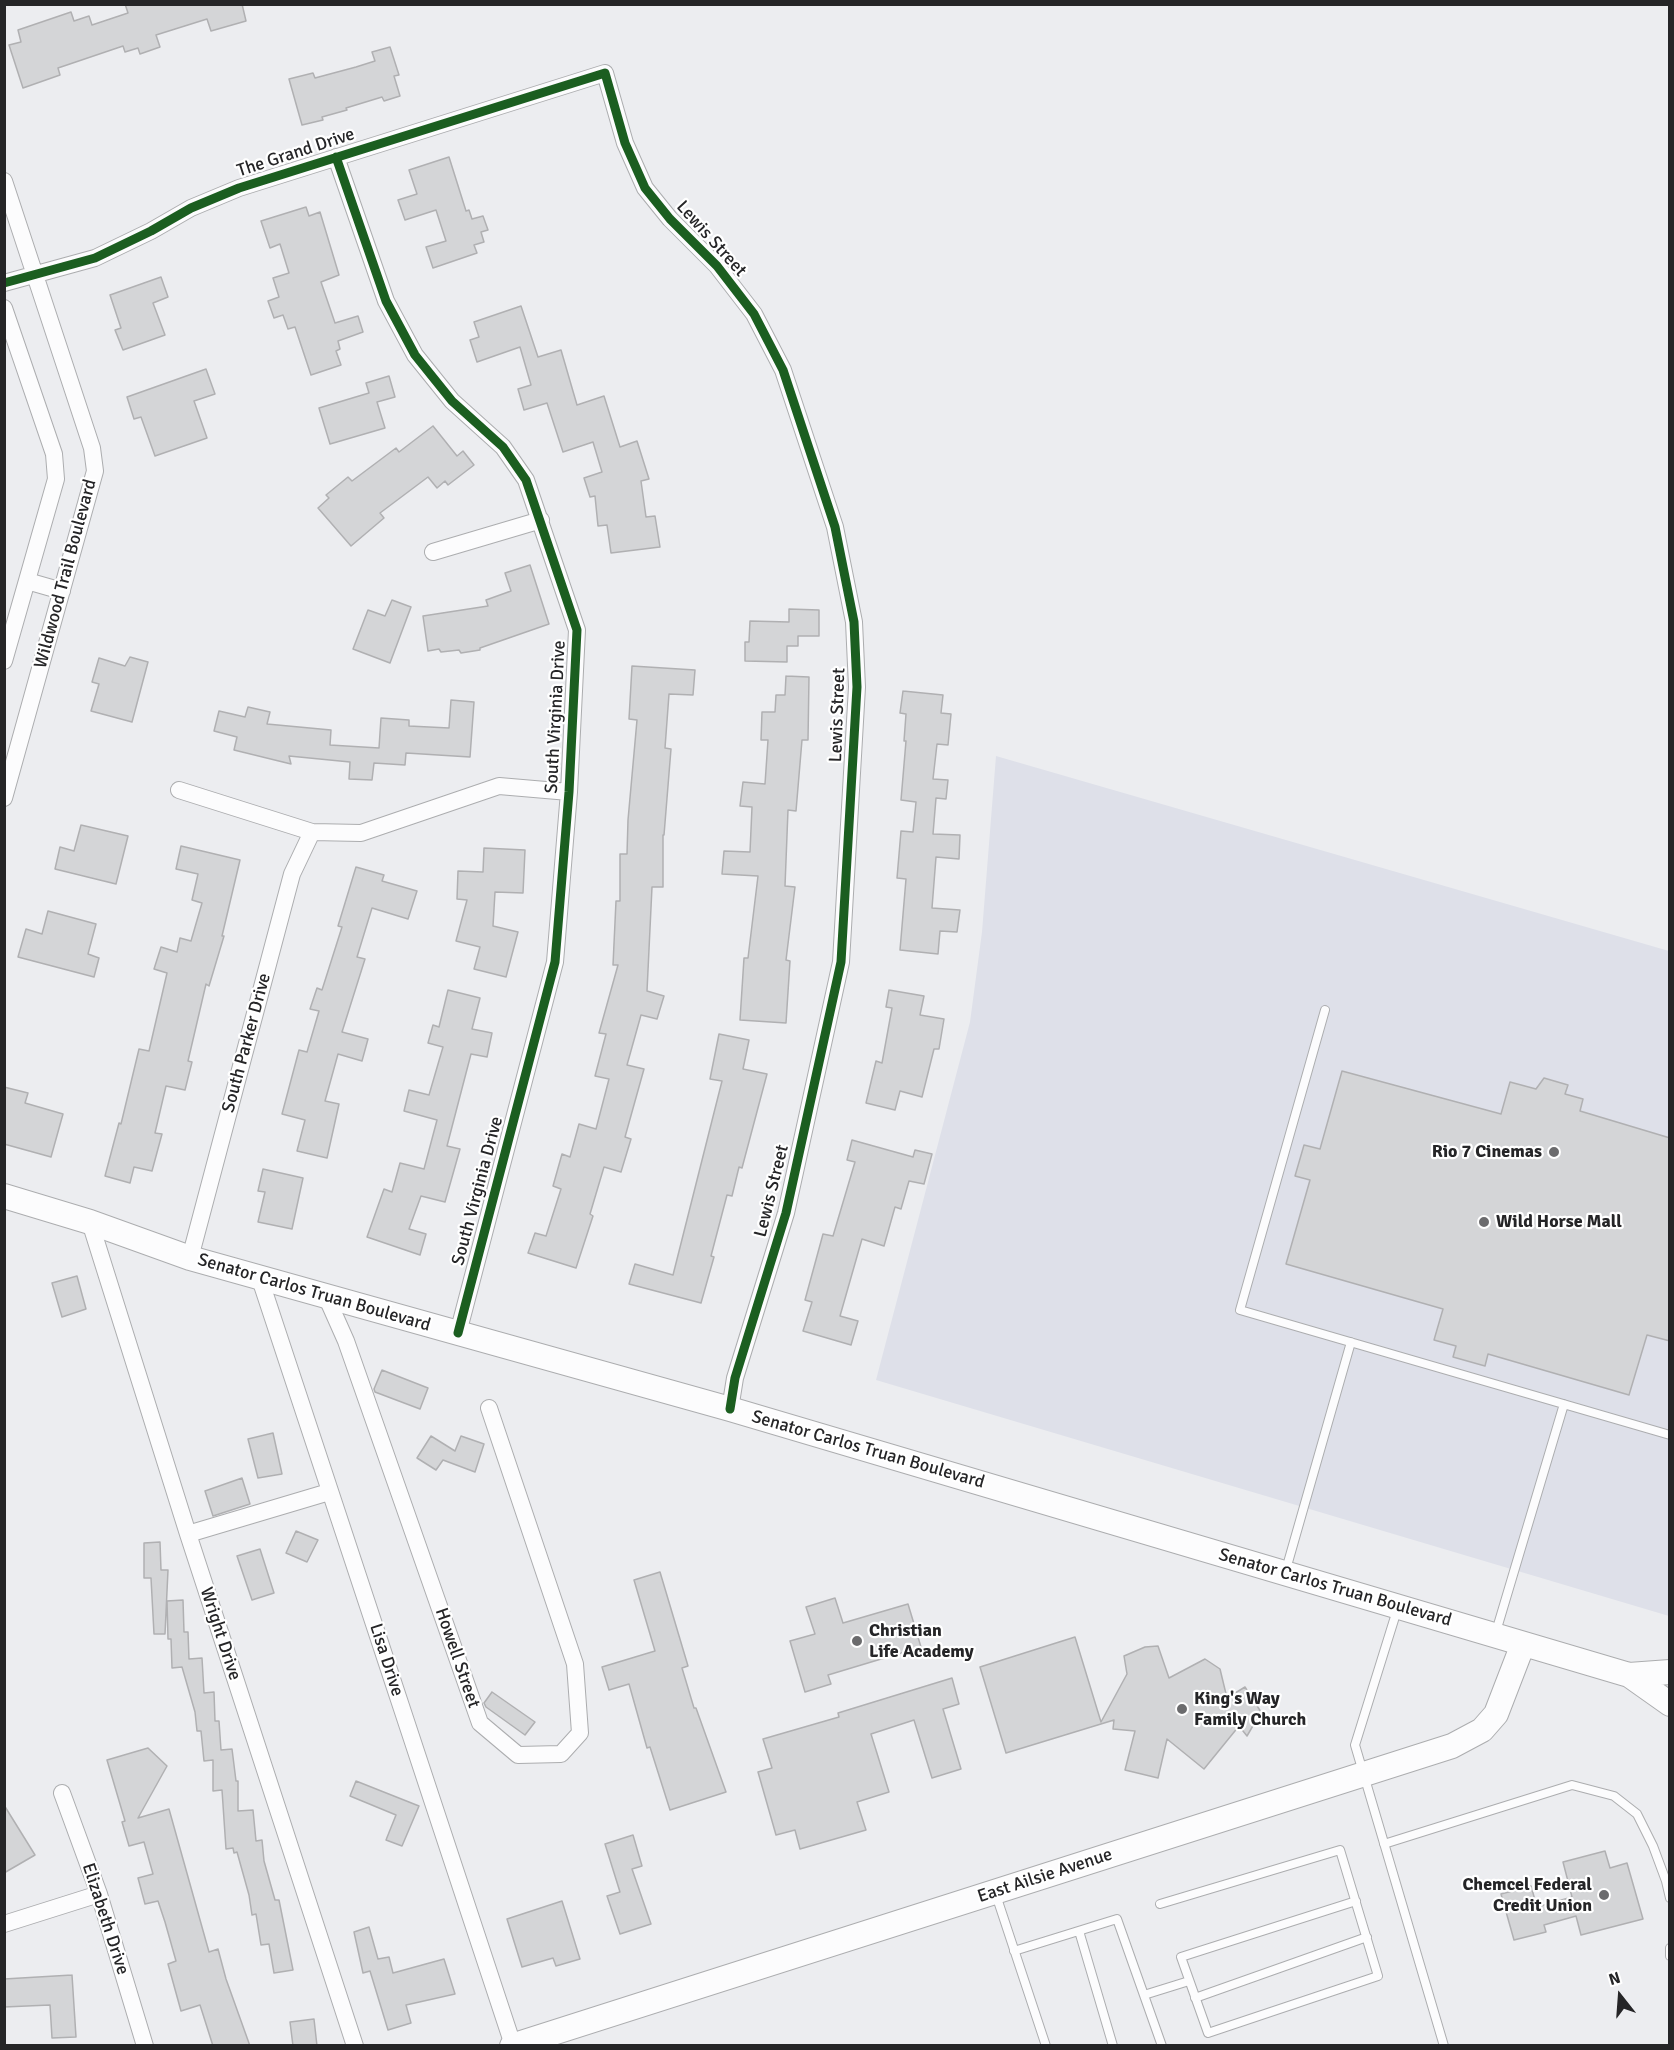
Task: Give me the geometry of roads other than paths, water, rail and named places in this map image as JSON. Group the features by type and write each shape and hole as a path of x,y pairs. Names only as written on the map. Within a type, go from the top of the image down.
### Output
{"main road":[{"name":"Senator Carlos Truan Boulevard","path":"4,1196 90,1222 190,1258 730,1409 1629,1675 1670,1704"},
{"name":"East Ailsie Avenue","path":"513,2045 1452,1746 1482,1730 1496,1714 1523,1644"},
{"name":"Senator Carlos Truan Boulevard","path":"1629,1675 1670,1672"}],"street":[{"name":"The Grand Drive","path":"4,283 95,258 151,231 191,208 239,188 605,73"},
{"name":"Lewis Street","path":"605,73 625,143 645,188 670,219 717,266 754,314 783,370 835,527 854,622 857,687 840,962 786,1213 735,1378 730,1409"},
{"name":"South Virginia Drive","path":"336,157 386,301 415,355 452,401 503,447 526,480 577,630 569,792 555,962 458,1333"},
{"name":"Wildwood Trail Boulevard","path":"4,181 92,448 95,471 4,798"},
{"name":"Wildwood Trail Boulevard","path":"4,308 54,454 56,479 4,661"},
{"path":"433,552 541,520"},
{"path":"27,580 62,591"},
{"path":"179,790 312,832 361,833 499,786 569,792"},
{"name":"South Parker Drive","path":"190,1258 292,874 312,832"},
{"name":"Wright Drive","path":"90,1222 188,1534 355,2046"},
{"name":"Lisa Drive","path":"259,1276 513,2045"},
{"name":"Howell Street","path":"326,1296 350,1352 480,1723 518,1755 561,1754 580,1733 575,1664 489,1408"},
{"path":"188,1534 330,1492"},
{"name":"Elizabeth Drive","path":"62,1793 99,1894 144,2046"},
{"path":"4,1924 99,1894"}],"lane":[{"path":"1325,1010 1240,1310 1670,1435"},
{"path":"1285,1573 1351,1342"},
{"path":"1495,1635 1564,1404"},
{"path":"1398,1607 1355,1745 1444,2046"},
{"path":"1384,1844 1572,1785 1614,1796 1637,1814 1653,1846 1670,1898"},
{"path":"1160,1904 1340,1850 1356,1901 1367,1937 1378,1976 1208,2033 1181,1957 1356,1901"},
{"path":"994,1892 1046,2046"},
{"path":"1014,1951 1117,1919 1162,2046"},
{"path":"1079,1931 1113,2046"},
{"path":"1195,1998 1367,1937"},
{"path":"1670,1948 1670,1956"},
{"path":"1144,1995 1189,1981"}],"place":[{"name":"Rio 7 Cinemas","path":"1554,1152"},
{"name":"Wild Horse Mall","path":"1484,1222"},
{"name":"Christian Life Academy","path":"857,1641"},
{"name":"King's Way Family Church","path":"1182,1709"},
{"name":"Chemcel Federal Credit Union","path":"1604,1895"}]}
